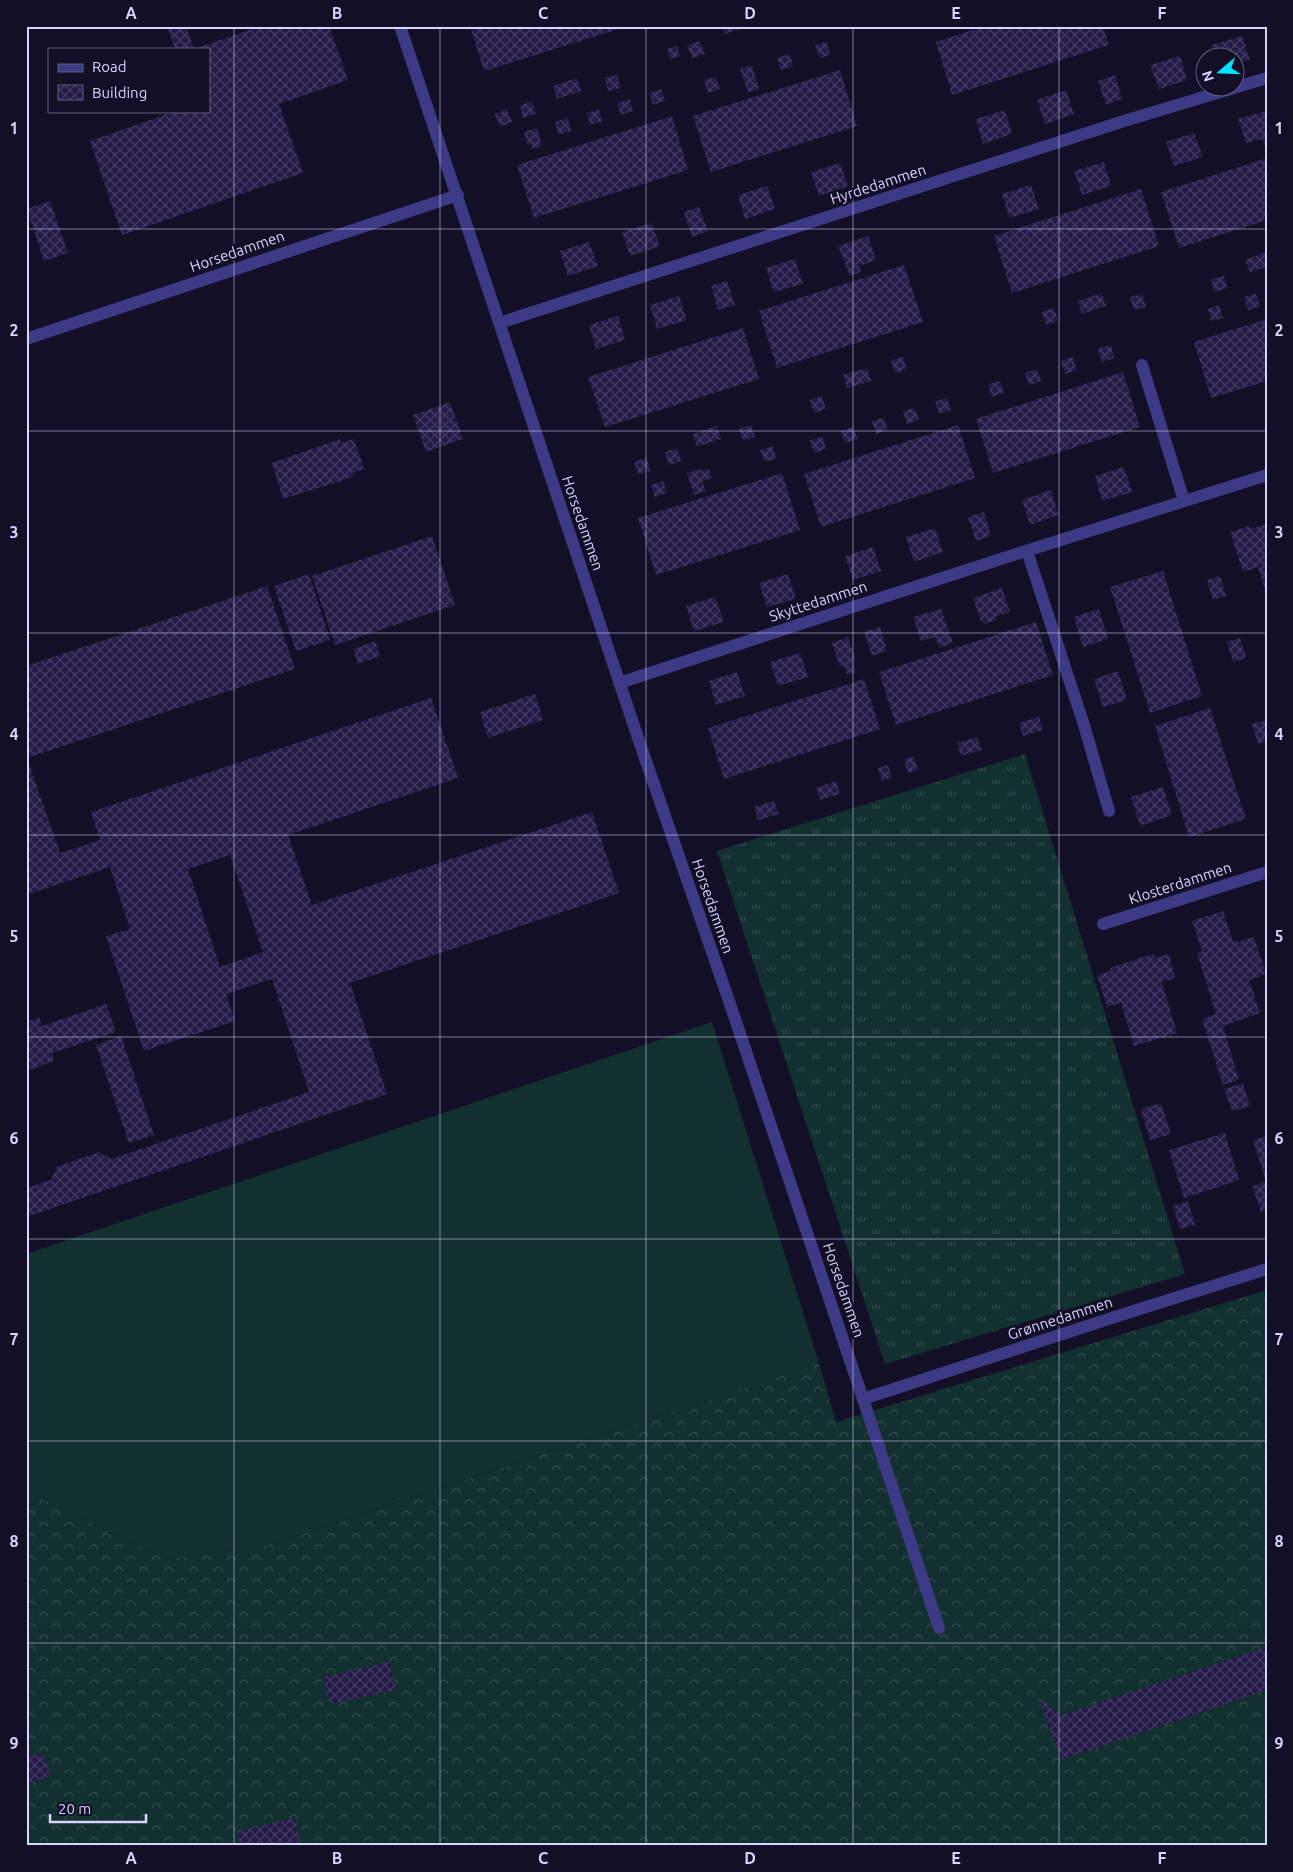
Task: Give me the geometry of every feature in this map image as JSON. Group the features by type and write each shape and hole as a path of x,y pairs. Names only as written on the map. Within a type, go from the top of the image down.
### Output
{"street":[{"name":"Horsedammen","path":"400,26 619,682 939,1628"},
{"name":"Hyrdedammen","path":"500,323 1124,121 1267,78"},
{"name":"Horsedammen","path":"26,339 458,195"},
{"path":"1142,366 1184,501"},
{"name":"Skyttedammen","path":"619,682 1267,475"},
{"path":"1027,551 1084,725 1109,810"},
{"name":"Klosterdammen","path":"1103,924 1267,872"},
{"name":"Grønnedammen","path":"863,1399 1267,1269"}],"green space":[{"path":"1025,754 1185,1274 885,1364 717,851"},
{"path":"712,1022 819,1363 265,1546 166,1559 26,1491 26,1254"},
{"path":"1267,1290 1267,1846 26,1846 26,1491 166,1559 265,1546 819,1363 836,1422"}],"building":[{"path":"167,26 186,26 194,48 175,48"},
{"path":"261,26 329,26 348,80 279,104 303,173 122,235 90,141 173,112 210,112 210,48 196,48"},
{"path":"470,26 625,26 625,27 484,71"},
{"path":"722,26 747,26 747,27 724,34"},
{"path":"985,26 1103,26 1109,45 952,95 936,42"},
{"path":"1242,36 1246,48 1213,48 1212,45"},
{"path":"700,41 705,54 692,58 687,45"},
{"path":"827,42 830,55 819,58 815,45"},
{"path":"677,46 680,56 670,59 667,49"},
{"path":"1246,48 1250,60 1246,61"},
{"path":"790,54 793,66 781,70 777,58"},
{"path":"1180,56 1187,80 1159,89 1150,65"},
{"path":"752,65 759,89 748,92 740,69"},
{"path":"840,70 857,126 711,172 693,116"},
{"path":"617,75 621,88 608,91 605,78"},
{"path":"1115,75 1122,99 1106,105 1098,81"},
{"path":"716,77 720,89 708,93 704,80"},
{"path":"577,78 581,91 557,99 553,86"},
{"path":"661,89 665,101 653,105 649,93"},
{"path":"1066,90 1074,114 1045,124 1037,100"},
{"path":"630,99 633,111 621,115 617,103"},
{"path":"532,102 536,114 523,118 520,105"},
{"path":"507,109 512,122 500,127 495,114"},
{"path":"599,109 602,121 590,125 587,113"},
{"path":"1005,110 1012,134 983,144 976,119"},
{"path":"1267,111 1267,145 1265,146 1262,139 1246,143 1238,119"},
{"path":"672,116 688,170 534,218 517,165"},
{"path":"568,118 571,131 559,135 555,122"},
{"path":"537,128 542,146 532,149 531,144 528,145 524,132"},
{"path":"1194,133 1203,157 1174,166 1166,142"},
{"path":"1267,158 1267,220 1179,248 1161,192"},
{"path":"1104,162 1111,186 1082,195 1074,171"},
{"path":"840,163 848,186 819,196 811,172"},
{"path":"1031,185 1039,209 1009,218 1002,194"},
{"path":"767,186 775,209 745,219 738,195"},
{"path":"1141,189 1159,246 1012,293 994,236"},
{"path":"50,201 68,253 44,261 27,209"},
{"path":"699,207 708,231 692,237 684,212"},
{"path":"651,223 660,246 630,256 622,232"},
{"path":"868,236 876,260 859,266 861,272 850,276 838,246"},
{"path":"589,242 598,266 568,276 560,251"},
{"path":"1267,252 1267,267 1250,272 1245,260"},
{"path":"795,259 803,284 774,292 766,268"},
{"path":"904,265 923,322 777,368 759,311"},
{"path":"1224,276 1227,288 1215,292 1211,279"},
{"path":"727,281 735,305 718,310 711,286"},
{"path":"1102,293 1106,306 1082,314 1078,301"},
{"path":"1142,294 1146,307 1134,310 1130,297"},
{"path":"1256,294 1260,306 1248,310 1244,297"},
{"path":"679,296 687,320 657,329 650,305"},
{"path":"1219,305 1223,318 1211,321 1208,309"},
{"path":"1054,308 1058,321 1046,325 1042,312"},
{"path":"618,316 625,340 596,349 589,325"},
{"path":"1267,319 1267,381 1211,398 1194,342"},
{"path":"743,328 759,379 605,427 588,377"},
{"path":"1111,345 1114,358 1102,362 1098,349"},
{"path":"903,357 907,369 895,373 891,360"},
{"path":"1073,357 1077,370 1065,374 1061,361"},
{"path":"867,368 871,381 847,388 843,375"},
{"path":"1037,369 1041,381 1029,385 1025,373"},
{"path":"1123,372 1140,427 993,473 976,419"},
{"path":"1000,381 1004,393 992,397 988,384"},
{"path":"822,396 826,409 814,413 810,400"},
{"path":"947,398 951,410 939,414 935,401"},
{"path":"450,402 463,439 426,452 413,415"},
{"path":"915,408 919,420 907,424 903,411"},
{"path":"884,418 888,430 876,434 872,421"},
{"path":"751,425 755,437 743,441 739,429"},
{"path":"958,425 975,478 821,527 804,474"},
{"path":"717,426 721,439 697,447 693,434"},
{"path":"853,427 858,439 845,443 841,431"},
{"path":"823,437 826,449 814,453 810,440"},
{"path":"340,439 341,443 354,439 364,469 352,473 353,477 283,499 272,463"},
{"path":"773,446 776,459 765,462 760,450"},
{"path":"677,448 681,461 669,465 665,452"},
{"path":"647,458 650,471 638,474 634,462"},
{"path":"1124,467 1132,492 1102,501 1095,476"},
{"path":"699,469 700,471 709,469 712,478 702,481 706,491 694,495 687,473"},
{"path":"782,473 800,530 656,575 638,518"},
{"path":"663,481 667,493 655,497 651,485"},
{"path":"1051,490 1058,515 1030,525 1022,500"},
{"path":"984,512 991,536 976,541 968,517"},
{"path":"1267,524 1266,593 1258,567 1243,572 1230,532 1249,526 1250,529"},
{"path":"935,528 943,552 914,562 906,537"},
{"path":"432,536 455,605 335,645 312,576"},
{"path":"873,547 881,571 853,580 845,556"},
{"path":"1163,571 1202,696 1150,713 1110,587"},
{"path":"309,574 330,640 296,651 274,586"},
{"path":"788,574 796,599 767,607 759,583"},
{"path":"1220,576 1226,596 1213,600 1207,580"},
{"path":"267,586 295,669 27,758 60,853 100,840 91,812 431,698 458,778 288,835 312,905 592,812 619,893 350,983 387,1094 26,1217 26,1188 51,1180 57,1167 99,1152 111,1159 309,1092 272,979 226,994 235,1021 144,1051 106,936 130,929 110,867 26,895 26,666","holes":["230,855 263,952 220,967 188,869"]},
{"path":"1002,588 1010,612 995,617 997,620 984,624 983,621 981,622 973,598"},
{"path":"715,597 724,622 694,631 686,606"},
{"path":"941,609 953,643 939,648 935,637 921,641 913,617"},
{"path":"1099,609 1108,639 1083,647 1074,617"},
{"path":"1036,622 1053,675 896,725 879,672"},
{"path":"880,627 887,651 872,656 864,632"},
{"path":"848,637 856,661 853,662 856,672 847,675 844,666 840,667 832,643"},
{"path":"1240,638 1246,658 1233,662 1227,642"},
{"path":"375,641 380,656 358,664 353,649"},
{"path":"800,653 808,677 778,686 770,662"},
{"path":"1118,671 1127,700 1103,707 1094,679"},
{"path":"737,672 745,696 716,705 709,681"},
{"path":"864,679 880,729 724,779 708,728"},
{"path":"535,694 543,720 488,738 480,712"},
{"path":"1210,708 1246,819 1189,837 1155,726"},
{"path":"1039,717 1043,730 1023,736 1019,723"},
{"path":"1266,720 1267,741 1258,744 1252,724"},
{"path":"977,737 982,750 961,756 957,743"},
{"path":"914,757 918,770 908,773 904,759"},
{"path":"888,765 892,778 882,781 878,768"},
{"path":"836,781 840,794 820,800 816,788"},
{"path":"1163,787 1172,815 1140,826 1131,797"},
{"path":"774,801 779,814 758,820 754,807"},
{"path":"1223,911 1233,941 1237,940 1238,942 1254,937 1266,974 1249,980 1260,1013 1223,1026 1239,1080 1223,1085 1202,1019 1216,1014 1197,953 1202,951 1192,921"},
{"path":"1153,954 1155,958 1169,954 1175,978 1162,982 1177,1033 1134,1046 1121,1003 1107,1007 1097,975 1111,971 1110,968"},
{"path":"106,1004 116,1032 52,1053 54,1061 26,1071 26,1022 39,1017 42,1026"},
{"path":"121,1036 154,1135 129,1143 96,1045"},
{"path":"1243,1083 1250,1106 1232,1111 1224,1089"},
{"path":"1161,1103 1171,1134 1150,1140 1141,1109"},
{"path":"1225,1133 1239,1180 1184,1198 1169,1150"},
{"path":"1267,1136 1267,1210 1261,1212 1252,1186 1266,1182 1253,1140"},
{"path":"1188,1201 1195,1225 1180,1229 1173,1206"},
{"path":"1267,1647 1267,1690 1061,1760 1038,1698 1061,1715"},
{"path":"389,1662 396,1690 330,1704 323,1677"},
{"path":"43,1753 51,1776 26,1784 26,1758"},
{"path":"295,1818 301,1846 240,1846 237,1831"}]}
